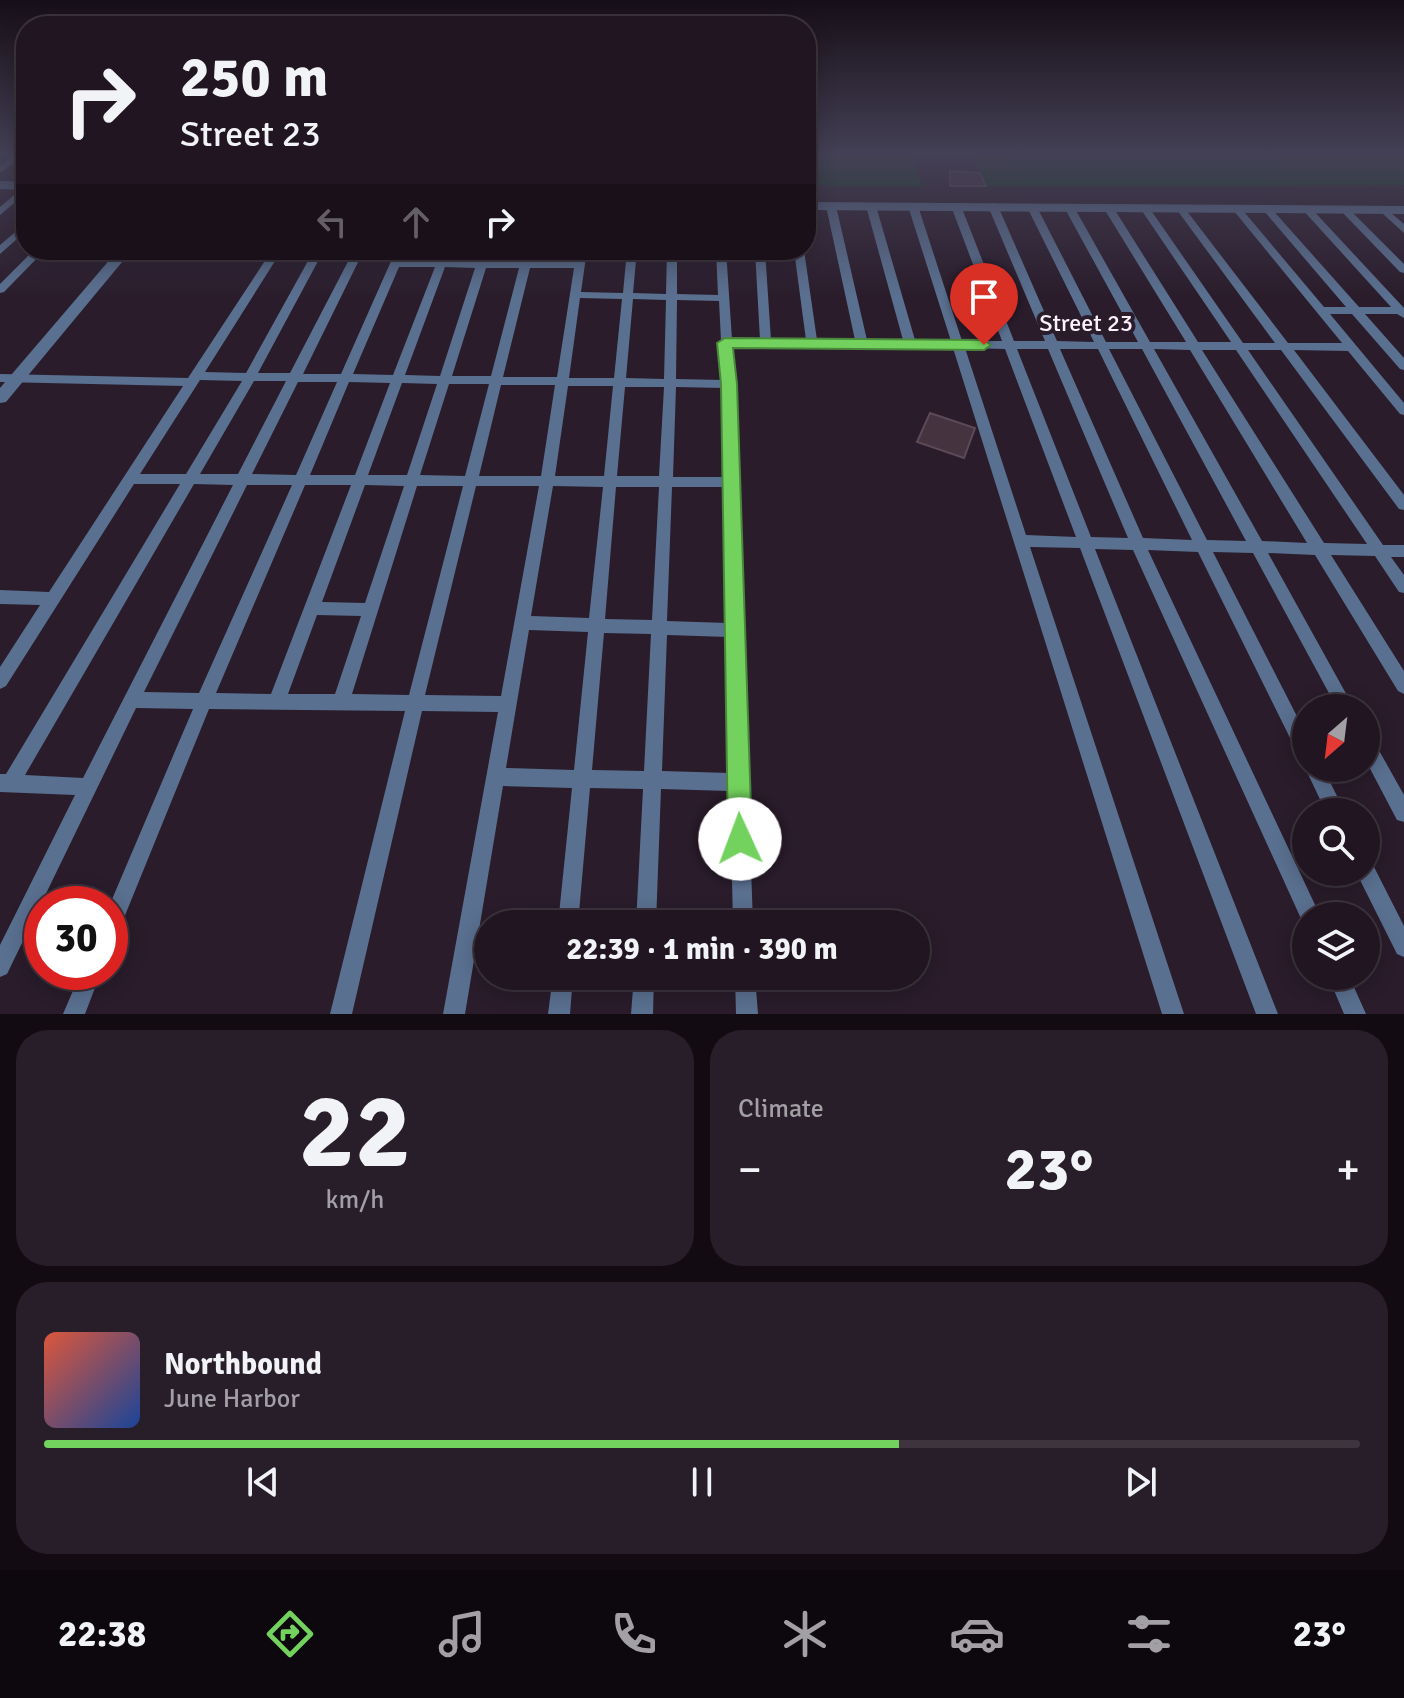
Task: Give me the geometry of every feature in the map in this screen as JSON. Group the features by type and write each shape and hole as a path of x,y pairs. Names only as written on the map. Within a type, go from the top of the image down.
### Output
{"street":[{"path":"816,206 1404,210"},
{"path":"831,206 862,344"},
{"path":"871,206 910,344"},
{"path":"913,206 1173,1014"},
{"path":"956,206 1267,1014"},
{"path":"993,206 1138,544 1304,902"},
{"path":"1032,207 1292,724"},
{"path":"1069,207 1338,694"},
{"path":"1108,207 1404,686"},
{"path":"1145,208 1404,587"},
{"path":"1180,208 1404,505"},
{"path":"1237,209 1404,411"},
{"path":"1267,209 1404,366"},
{"path":"1307,209 1403,312"},
{"path":"1345,210 1404,270"},
{"path":"1384,210 1404,230"},
{"path":"0,251 16,236"},
{"path":"0,290 30,260"},
{"path":"0,398 8,379 116,260"},
{"path":"0,681 271,260"},
{"path":"88,787 5,783 250,377 314,260"},
{"path":"0,967 131,700 354,260"},
{"path":"127,886 205,699 398,260"},
{"path":"417,260 441,264 465,260"},
{"path":"341,702 482,260"},
{"path":"341,1014 415,703 527,260"},
{"path":"454,1014 547,482 580,260"},
{"path":"569,910 631,260"},
{"path":"647,910 670,383 672,260"},
{"path":"721,260 729,384 743,910"},
{"path":"761,260 766,344"},
{"path":"800,260 812,344"},
{"path":"277,700 441,264"},
{"path":"575,295 723,298"},
{"path":"1321,310 1403,312"},
{"name":"Street 23","path":"725,343 1351,347"},
{"path":"8,379 250,377 729,384"},
{"path":"131,479 730,482"},
{"path":"1021,541 1404,551"},
{"path":"0,597 53,599"},
{"path":"311,608 371,610"},
{"path":"522,623 734,630"},
{"path":"131,700 508,704"},
{"path":"1380,769 1404,813"},
{"path":"496,777 738,782"},
{"path":"1373,886 1404,947"},
{"path":"74,1014 84,990"},
{"path":"559,1014 562,990"},
{"path":"642,1014 643,990"},
{"path":"746,990 747,1014"},
{"path":"1344,990 1355,1014"}],"building":[{"path":"930,413 975,428 964,458 917,442"}],"route":[{"path":"740,839 729,384 725,343 984,345"}]}
